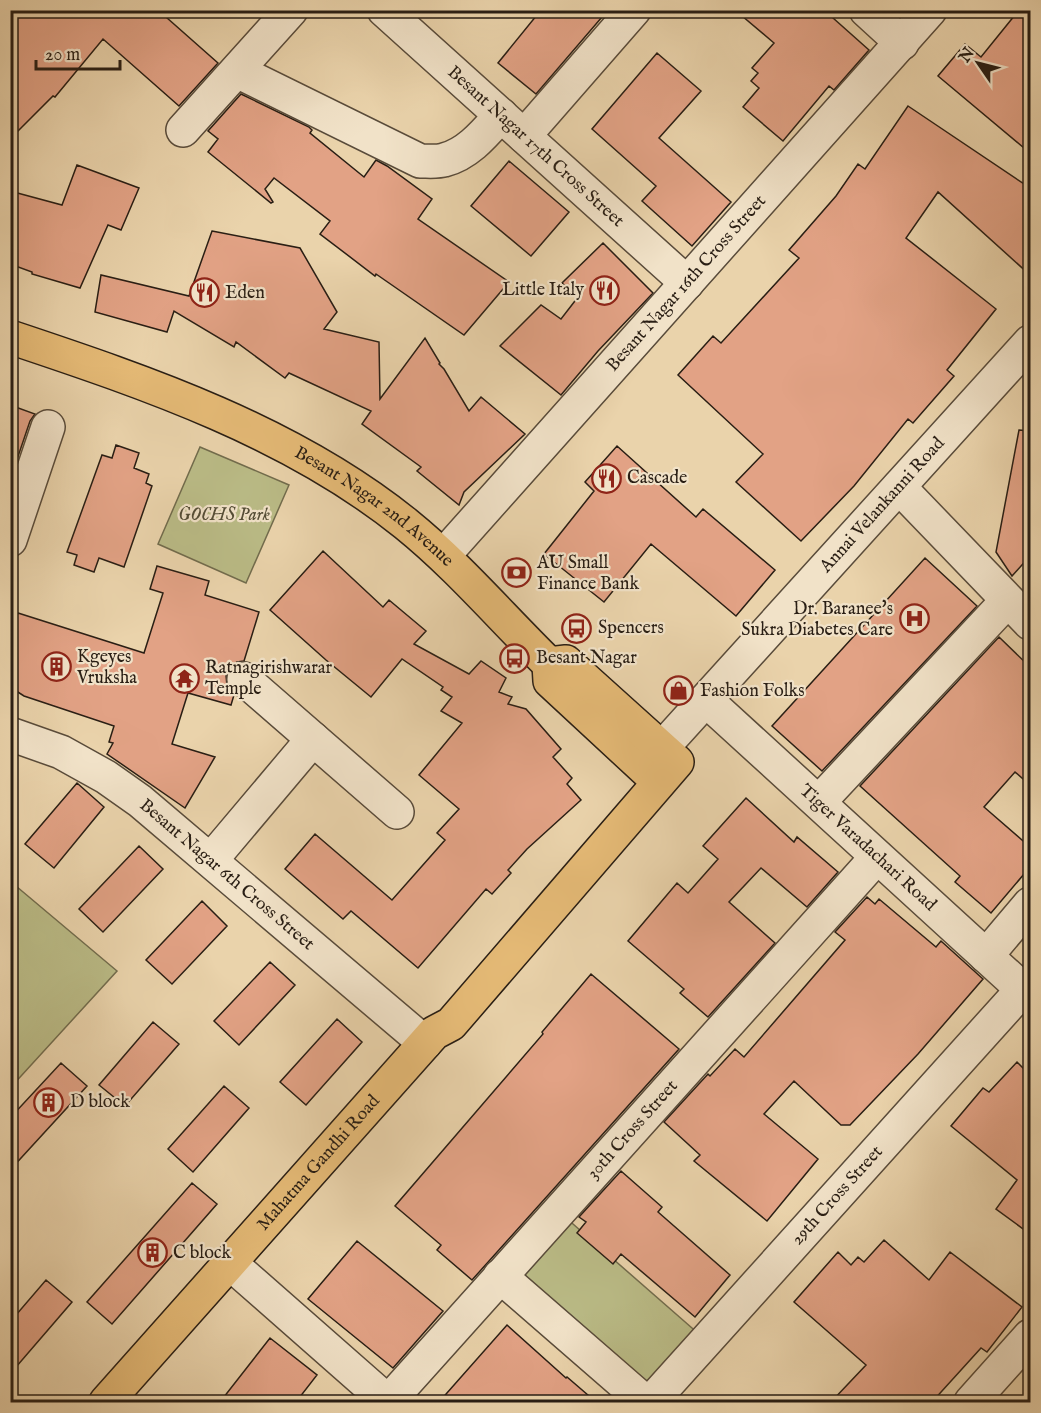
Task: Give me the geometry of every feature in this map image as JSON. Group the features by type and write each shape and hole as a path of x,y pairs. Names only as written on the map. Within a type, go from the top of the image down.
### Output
{"main road":[{"name":"Besant Nagar 2nd Avenue","path":"10,337 172,394 273,440 367,496 404,522 444,555 549,664 550,681 660,766"},
{"name":"Mahatma Gandhi Road","path":"106,1402 430,1038 450,1024 660,766"}],"street":[{"path":"183,130 291,10"},
{"name":"Besant Nagar 17th Cross Street","path":"384,10 687,283"},
{"path":"237,70 420,161 443,161 461,153 478,140 512,126 634,10"},
{"path":"866,10 902,43"},
{"name":"Besant Nagar 16th Cross Street","path":"444,555 930,10"},
{"name":"Annai Velankanni Road","path":"660,766 903,493 1030,342"},
{"name":"Annai Velankanni Road","path":"903,493 1030,364"},
{"path":"10,540 48,428"},
{"path":"819,802 1019,612 903,493"},
{"path":"244,679 397,812"},
{"name":"Tiger Varadachari Road","path":"714,707 1027,993"},
{"name":"Besant Nagar 6th Cross Street","path":"10,734 61,752 106,777 140,801 430,1038"},
{"path":"211,860 314,739"},
{"name":"30th Cross Street","path":"388,1402 877,857"},
{"path":"986,956 1030,904"},
{"name":"29th Cross Street","path":"651,1402 1027,993"},
{"path":"230,1263 388,1402"},
{"path":"500,1276 645,1402"},
{"path":"971,1402 1030,1336"}],"green space":[{"name":"GOCHS Park","path":"200,447 289,485 246,583 158,544"},
{"path":"10,881 117,971 11,1087 10,1087"},
{"path":"565,1217 700,1335 644,1397 509,1279"}],"building":[{"path":"10,10 158,10 218,63 179,106 103,39 55,97 53,96 10,139"},
{"path":"541,10 608,10 536,94 498,63"},
{"path":"735,10 824,10 869,50 834,90 829,86 783,141 743,107 759,88 751,81 758,73 752,68 774,43"},
{"path":"1019,10 1030,10 1030,153 938,76 965,44 981,57"},
{"path":"657,53 701,91 659,138 731,202 692,246 642,201 656,186 592,129"},
{"path":"241,94 309,127 312,130 310,133 364,177 376,160 387,166 432,199 418,219 509,282 464,335 376,274 375,276 320,234 330,221 274,178 265,189 273,202 271,203 208,152 218,139 208,131"},
{"path":"908,106 1030,188 1030,275 938,192 906,238 996,309 947,370 954,376 913,423 908,419 854,486 801,541 736,482 763,454 678,375 713,336 721,343 799,258 789,250 836,196 858,164 865,169"},
{"path":"509,161 569,212 531,256 471,206"},
{"path":"77,165 139,188 121,230 108,225 80,288 32,274 32,272 10,264 10,191 62,205"},
{"path":"212,231 300,248 337,312 324,329 379,342 380,399 425,338 469,411 481,397 525,434 464,492 459,505 417,471 421,467 362,424 371,411 289,373 285,378 236,342 234,347 174,311 167,332 95,312 101,275 189,296"},
{"path":"603,243 653,293 598,351 561,395 500,346 541,305 561,319 578,297 562,283"},
{"path":"10,405 35,414 30,421 10,480"},
{"path":"1019,430 1030,431 1030,556 1012,576 996,552"},
{"path":"116,445 139,453 134,468 149,474 146,483 152,486 124,567 99,558 94,572 74,565 77,555 67,552 102,455 112,458"},
{"path":"617,446 696,517 703,509 775,570 736,616 651,544 604,602 544,554 594,491 585,482"},
{"path":"323,551 383,607 389,600 426,631 414,644 469,674 481,661 506,678 499,692 512,697 508,704 526,709 561,749 553,757 572,778 567,784 581,800 527,849 508,870 511,873 492,894 486,889 418,968 351,911 343,919 285,869 315,834 392,900 445,840 437,833 459,809 419,775 462,723 441,711 452,697 441,690 443,687 402,659 371,697 270,610"},
{"path":"925,558 977,606 822,771 772,726"},
{"name":"Ratnagirishwarar Temple","path":"157,566 209,581 205,595 259,612 244,661 230,666 226,675 227,686 234,695 231,705 188,693 172,744 215,757 185,808 107,754 113,743 109,742 114,726 24,696 10,687 10,636 18,613 144,653 163,593 150,589"},
{"path":"999,637 1030,667 1030,785 1015,772 984,807 1030,847 1030,867 991,913 955,882 960,876 860,786"},
{"path":"77,783 104,807 54,868 25,844"},
{"path":"746,798 794,842 797,837 838,872 807,907 761,868 729,902 775,943 708,1017 680,993 684,989 628,941 677,883 688,893 718,859 703,846"},
{"path":"139,846 163,869 103,932 79,909"},
{"path":"867,897 875,904 879,899 936,947 941,941 983,979 918,1054 850,1125 841,1125 794,1081 764,1114 818,1159 767,1221 694,1161 700,1155 664,1122 708,1074 710,1076 735,1049 744,1057 845,940 835,932"},
{"path":"202,901 227,926 172,984 146,960"},
{"path":"270,962 295,985 239,1045 214,1021"},
{"path":"591,974 679,1049 472,1280 437,1250 441,1245 395,1206 543,1034 542,1032"},
{"path":"337,1019 362,1042 306,1105 280,1082"},
{"path":"153,1022 179,1044 125,1106 99,1085"},
{"path":"1017,1062 1030,1075 1030,1234 996,1209 1017,1180 951,1126 983,1088 989,1092"},
{"name":"D block","path":"61,1063 87,1086 10,1170 10,1118"},
{"path":"224,1086 249,1108 193,1172 168,1149"},
{"path":"621,1171 662,1207 658,1212 730,1275 695,1317 621,1254 613,1264 577,1233 586,1222 579,1217"},
{"name":"C block","path":"192,1183 217,1204 112,1324 87,1302"},
{"path":"884,1240 929,1280 950,1252 1022,1307 987,1352 981,1348 932,1402 831,1402 866,1365 794,1302 838,1252 851,1265 858,1257 864,1262"},
{"path":"357,1241 443,1311 393,1368 308,1299"},
{"path":"46,1280 72,1302 10,1374 10,1322"},
{"path":"507,1325 566,1378 596,1402 439,1402"},
{"path":"270,1338 317,1375 296,1402 220,1402"}],"place":[{"name":"Little Italy","path":"605,290"},
{"name":"Eden","path":"204,293"},
{"name":"Cascade","path":"606,478"},
{"name":"AU Small Finance Bank","path":"516,573"},
{"name":"Dr. Baranee's Sukra Diabetes Care","path":"914,619"},
{"name":"Spencers","path":"577,628"},
{"name":"Besant Nagar","path":"515,658"},
{"name":"Kgeyes Vruksha","path":"56,667"},
{"name":"Ratnagirishwarar Temple","path":"184,678"},
{"name":"Fashion Folks","path":"679,691"},
{"name":"D block","path":"49,1102"},
{"name":"C block","path":"152,1253"}]}
